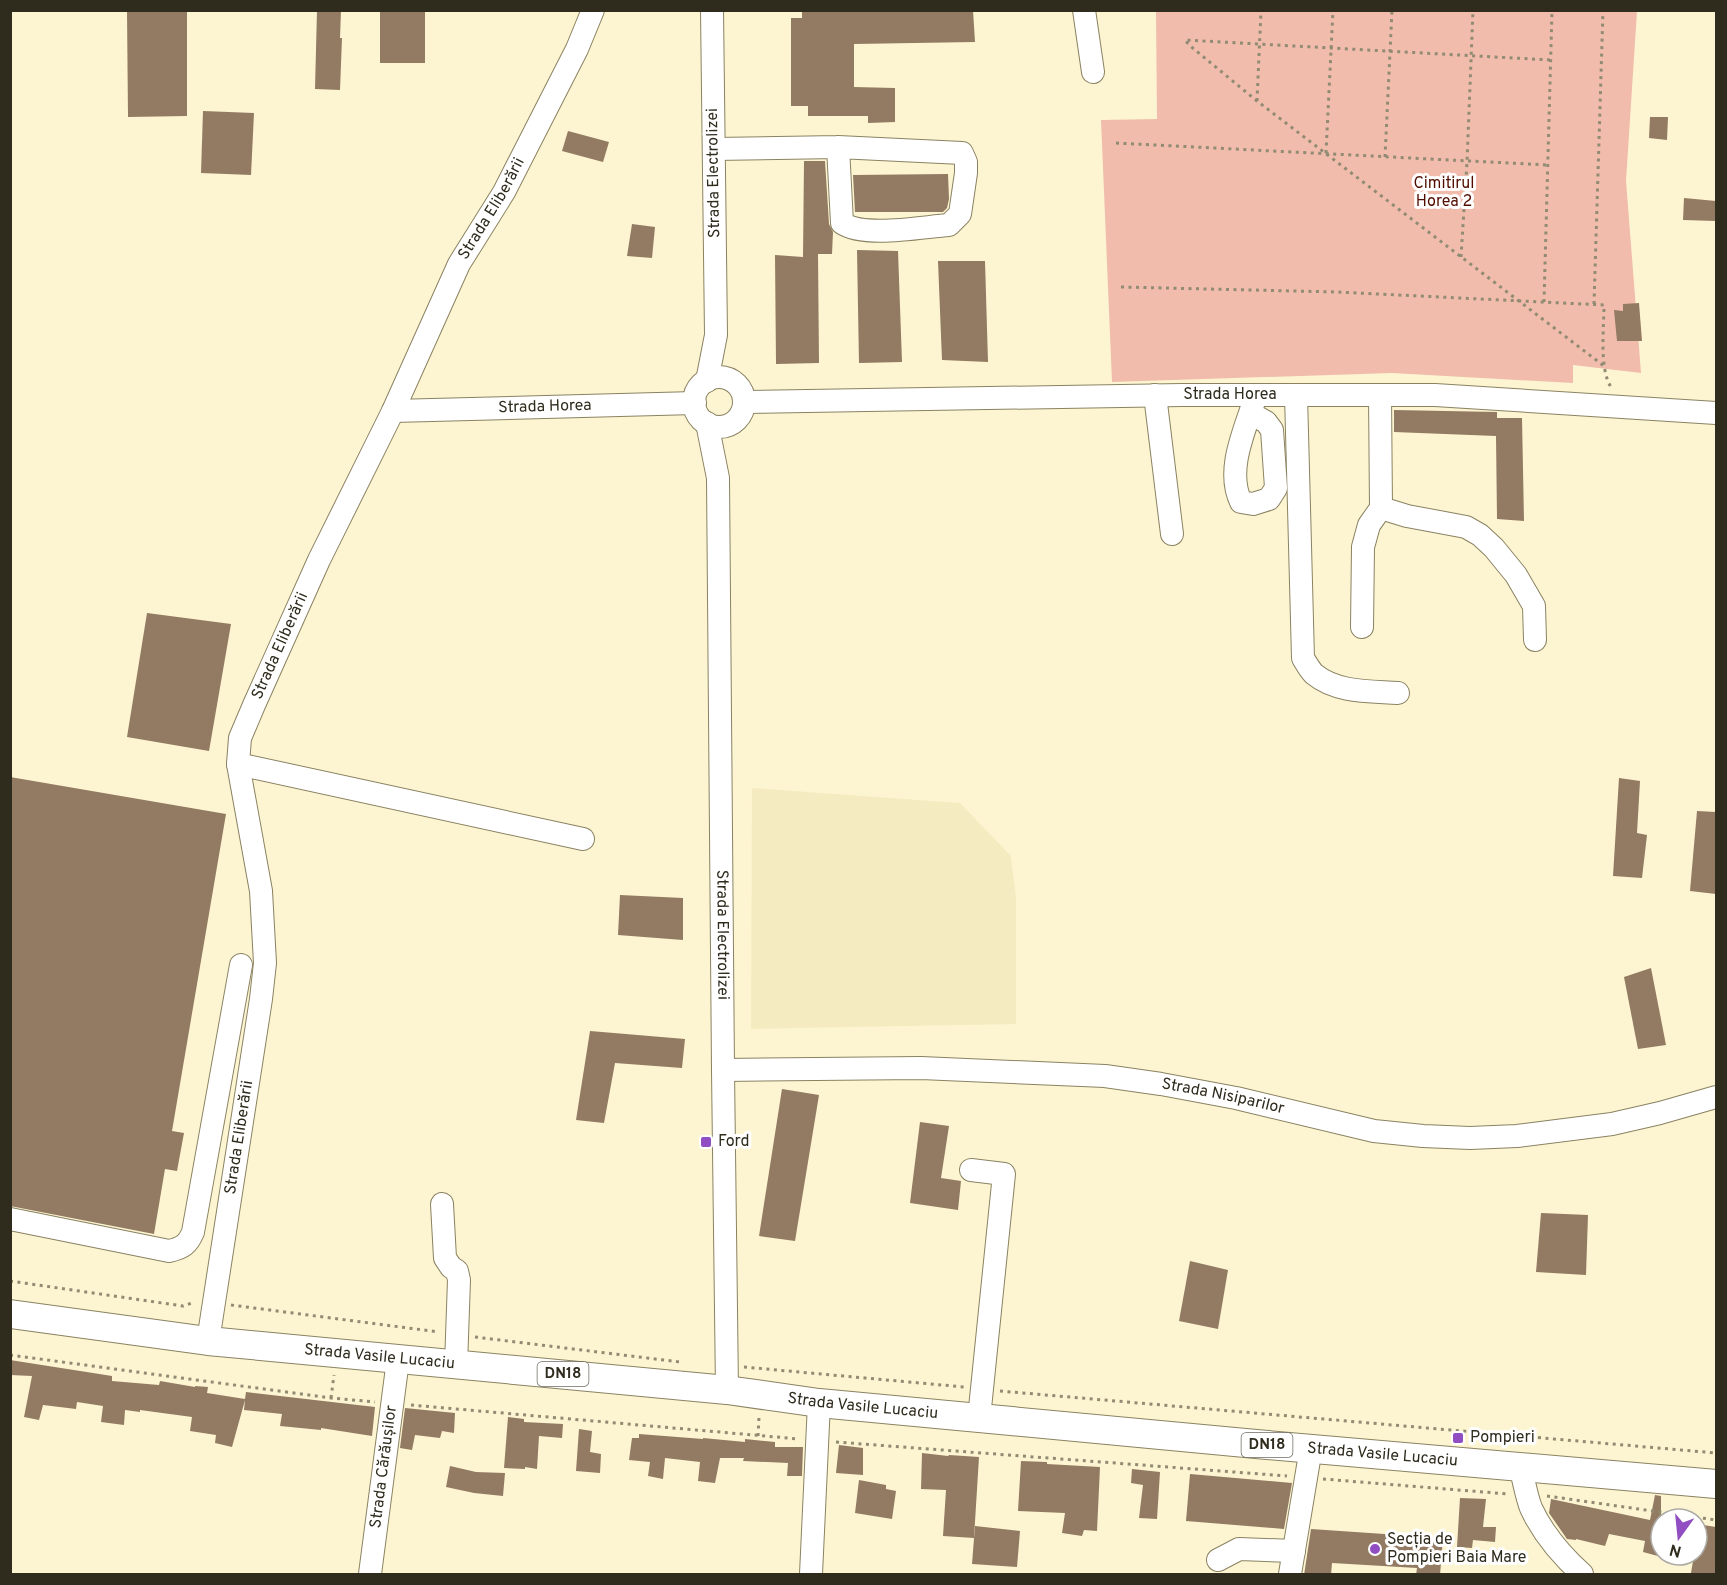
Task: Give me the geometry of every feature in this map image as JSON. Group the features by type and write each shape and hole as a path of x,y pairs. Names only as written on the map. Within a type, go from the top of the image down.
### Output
{"main road":[{"name":"Strada Vasile Lucaciu","path":"10,1314 208,1341 398,1360 735,1379 819,1403 1520,1467 1716,1477"}],"street":[{"name":"Strada Eliberării","path":"208,1341 265,963 261,891 238,764 240,738 319,561 393,411 459,264 504,192 577,49 592,10"},
{"name":"Strada Electrolizei","path":"706,381 716,335 712,10"},
{"path":"1084,10 1093,72"},
{"path":"714,149 838,147 962,153 966,162 966,173 960,214 949,225 866,231 846,226 842,223 838,147"},
{"name":"Strada Electrolizei","path":"716,335 731,380"},
{"path":"716,377 731,380 740,389 744,402 740,415 730,424 714,426 707,423 698,415 694,403 698,390 706,381 716,377"},
{"name":"Strada Horea","path":"744,402 1155,395 1253,404 1296,395 1435,395 1716,413"},
{"path":"1155,395 1172,534"},
{"path":"1296,395 1303,658 1313,673 1330,683 1348,689 1398,693"},
{"path":"1362,627 1363,547 1369,525 1381,508 1380,395"},
{"name":"Strada Horea","path":"393,411 694,403"},
{"name":"Strada Electrolizei","path":"707,423 718,478 723,1071 735,1379"},
{"name":"Strada Electrolizei","path":"718,478 730,424"},
{"path":"1381,508 1407,516 1466,527 1487,541 1516,575 1534,606 1535,640"},
{"path":"238,764 583,839"},
{"path":"10,1219 169,1251 180,1249 188,1243 193,1232 241,965"},
{"name":"Strada Nisiparilor","path":"723,1071 921,1068 1105,1076 1236,1098 1374,1131 1458,1137 1518,1137 1563,1132 1622,1121 1716,1097"},
{"path":"971,1170 1004,1174 979,1418"},
{"path":"442,1204 445,1258 457,1271 459,1280 456,1365"},
{"name":"Strada Cărăușilor","path":"370,1575 398,1360"},
{"path":"811,1575 819,1403"},
{"path":"1290,1575 1311,1448"},
{"path":"1520,1467 1530,1506 1546,1534 1564,1558 1582,1575"},
{"path":"1218,1560 1239,1549 1294,1551"}],"path":[{"path":"1257,100 1261,10"},
{"path":"1326,153 1334,10"},
{"path":"1385,157 1392,10"},
{"path":"1461,257 1473,10"},
{"path":"1544,302 1552,10"},
{"path":"1594,304 1603,10"},
{"path":"1550,60 1185,40 1257,100 1604,366"},
{"path":"1116,143 1548,165"},
{"path":"1121,287 1337,292 1604,305 1606,380 1627,407"},
{"path":"10,1281 183,1306 197,1301 214,1302 680,1362"},
{"path":"10,1355 332,1398 817,1441 1527,1495 1716,1520"},
{"path":"332,1398 334,1370"},
{"path":"735,1379 982,1389 1716,1453"},
{"path":"758,1436 759,1415"}],"shaded area":[{"path":"752,788 960,803 1011,856 1016,898 1016,1024 751,1029"}],"green space":[{"name":"Cimitirul Horea 2","path":"1156,11 1637,11 1626,181 1641,373 1573,365 1573,383 1392,373 1112,382 1101,120 1157,119"}],"building":[{"path":"127,10 187,10 187,116 128,117"},
{"path":"317,10 341,10 340,90 315,89"},
{"path":"380,10 425,10 425,63 380,63"},
{"path":"802,10 973,10 975,42 854,44 854,87 895,88 895,122 868,123 868,116 808,116 808,106 791,106 791,18 802,18"},
{"path":"203,111 254,113 251,175 201,173"},
{"path":"1650,117 1668,117 1667,140 1649,138"},
{"path":"568,131 609,142 603,162 562,151"},
{"path":"804,161 825,161 829,224 833,232 832,254 818,254 819,363 776,364 775,255 803,257"},
{"path":"948,174 949,199 947,208 943,212 855,212 853,175"},
{"path":"1684,198 1716,201 1716,221 1683,220"},
{"path":"632,224 655,227 652,258 627,256"},
{"path":"857,250 898,251 902,362 859,363"},
{"path":"938,261 985,261 988,362 942,360"},
{"path":"1639,303 1642,341 1617,341 1614,310 1623,311 1623,304"},
{"path":"1394,410 1497,412 1497,418 1522,418 1524,521 1497,519 1496,436 1394,432"},
{"path":"147,613 231,624 209,751 127,737"},
{"path":"10,777 226,814 172,1131 184,1133 177,1171 165,1169 154,1234 10,1206"},
{"path":"1619,778 1640,781 1637,833 1647,835 1642,878 1613,876"},
{"path":"1697,811 1716,812 1716,894 1690,891"},
{"path":"620,895 683,898 683,940 618,935"},
{"path":"1651,968 1666,1045 1638,1049 1624,977"},
{"path":"590,1031 685,1039 682,1068 615,1063 604,1123 576,1120"},
{"path":"782,1089 819,1095 795,1241 759,1236"},
{"path":"920,1122 949,1126 941,1178 961,1181 958,1210 910,1203"},
{"path":"1541,1213 1588,1215 1586,1275 1536,1272"},
{"path":"1190,1261 1228,1270 1218,1329 1179,1321"},
{"path":"10,1360 112,1376 112,1381 159,1385 160,1381 208,1387 207,1393 245,1399 246,1392 375,1407 372,1436 321,1428 321,1430 280,1426 282,1414 244,1410 245,1400 232,1447 215,1443 216,1435 190,1431 192,1417 125,1410 124,1425 101,1422 103,1406 77,1402 76,1409 43,1405 39,1420 24,1417 32,1376 10,1375"},
{"path":"405,1408 455,1413 454,1433 442,1431 440,1438 415,1435 412,1450 400,1448"},
{"path":"508,1417 524,1419 524,1422 563,1424 562,1438 539,1436 537,1469 504,1468"},
{"path":"579,1429 592,1431 590,1452 601,1454 600,1473 576,1471"},
{"path":"639,1434 745,1442 745,1439 775,1442 775,1447 803,1447 802,1476 787,1476 788,1463 720,1458 715,1483 698,1481 700,1462 665,1458 663,1479 648,1476 650,1462 629,1460 632,1438 639,1438"},
{"path":"839,1445 863,1448 863,1475 836,1473"},
{"path":"922,1453 979,1457 974,1538 943,1536 946,1490 921,1489"},
{"path":"1021,1461 1100,1467 1097,1531 1084,1530 1082,1536 1062,1533 1065,1513 1018,1511"},
{"path":"450,1466 476,1472 505,1473 503,1496 446,1487"},
{"path":"1132,1469 1160,1472 1157,1519 1139,1518 1143,1485 1131,1483"},
{"path":"1190,1474 1292,1483 1284,1529 1186,1521"},
{"path":"859,1480 886,1485 886,1489 896,1491 892,1519 855,1513"},
{"path":"1655,1495 1661,1496 1661,1507 1653,1507"},
{"path":"1460,1498 1486,1499 1483,1527 1496,1527 1495,1542 1473,1540 1472,1548 1457,1547"},
{"path":"1551,1499 1649,1520 1649,1554 1643,1552 1645,1541 1609,1534 1605,1546 1567,1539 1549,1513"},
{"path":"975,1526 1020,1531 1017,1567 972,1564"},
{"path":"1709,1526 1716,1527 1716,1575 1691,1573 1692,1567 1709,1567"},
{"name":"Secția de Pompieri Baia Mare","path":"1311,1529 1443,1538 1440,1575 1416,1575 1417,1568 1332,1563 1331,1575 1304,1575"}],"place":[{"name":"Ford","path":"706,1142"},
{"name":"Pompieri","path":"1458,1438"},
{"name":"Secția de Pompieri Baia Mare","path":"1375,1549"}]}
